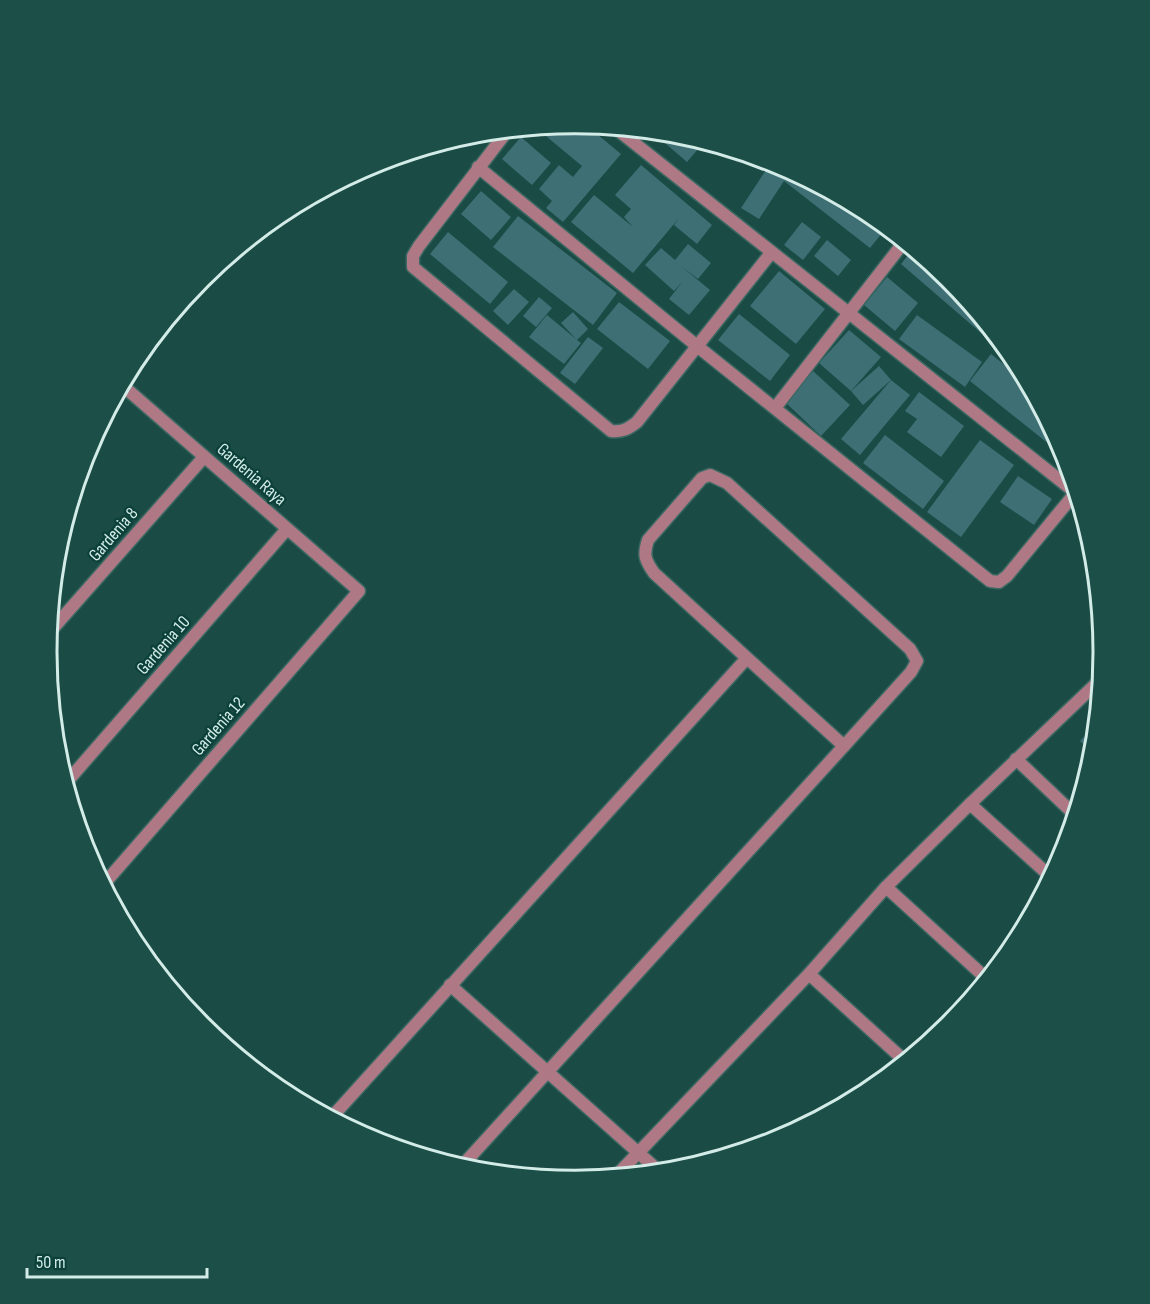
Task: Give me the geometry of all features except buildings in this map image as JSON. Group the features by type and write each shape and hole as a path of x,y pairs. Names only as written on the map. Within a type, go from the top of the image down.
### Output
{"street":[{"path":"626,136 1066,485"},
{"path":"501,139 419,246 413,256 413,267 611,430 619,432 637,422 771,252"},
{"path":"478,168 990,581 999,582 1007,576 1070,500"},
{"path":"775,408 899,248"},
{"name":"Gardenia Raya","path":"128,390 359,591"},
{"name":"Gardenia 8","path":"58,623 204,457"},
{"path":"469,1159 548,1072 844,746 911,672 917,661 910,649 727,483 710,475 702,478 648,540 645,549 646,561 654,573 844,746"},
{"name":"Gardenia 10","path":"73,776 287,529"},
{"name":"Gardenia 12","path":"109,878 359,591"},
{"path":"336,1112 747,658"},
{"path":"624,1168 809,974 886,887 1092,688"},
{"path":"1016,759 1069,809"},
{"path":"970,804 1044,871"},
{"path":"886,887 981,973"},
{"path":"809,974 899,1056"},
{"path":"450,985 652,1164"}]}
